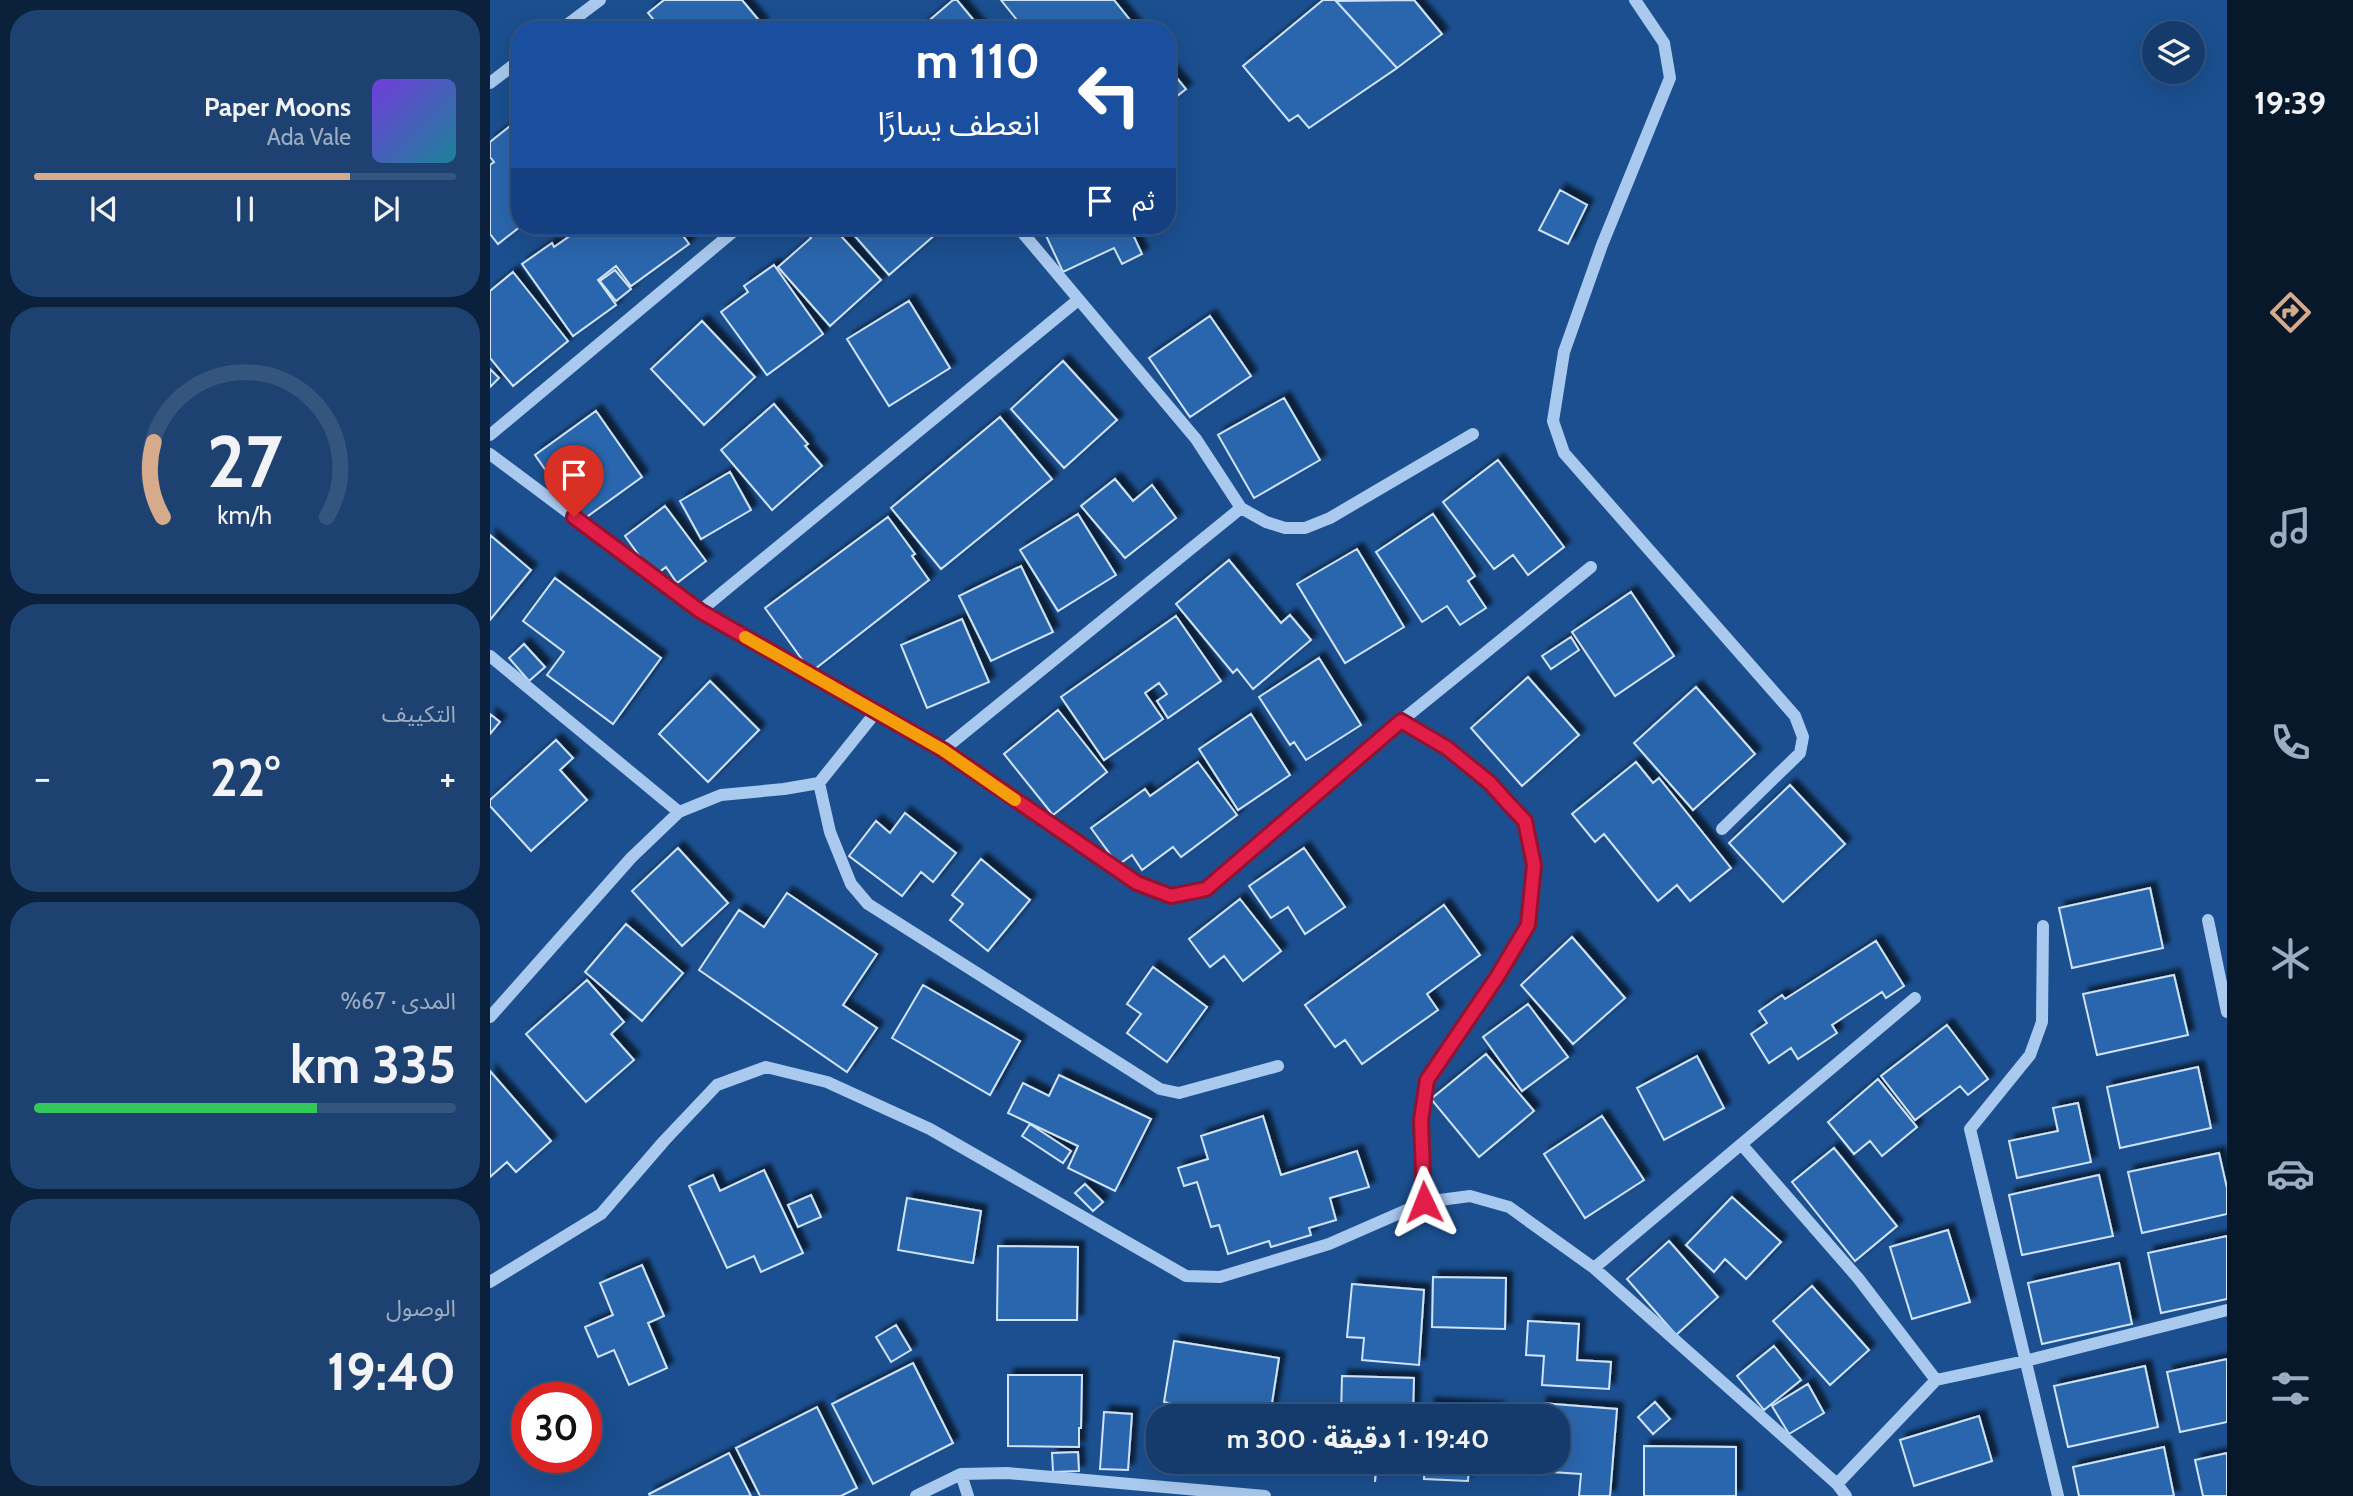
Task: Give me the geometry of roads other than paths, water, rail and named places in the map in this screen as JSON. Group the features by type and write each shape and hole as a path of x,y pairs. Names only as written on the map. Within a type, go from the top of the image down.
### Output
{"street":[{"path":"572,21 600,0"},
{"path":"1634,0 1664,43 1670,78 1602,245 1564,352 1553,421 1564,453 1795,716 1803,737 1800,753 1722,829"},
{"path":"490,83 511,68"},
{"path":"490,435 729,235"},
{"path":"1024,235 1196,439 1241,508 1266,522 1285,528 1305,528 1330,518 1473,433"},
{"path":"700,611 1078,300"},
{"path":"490,454 700,611 943,750 1137,883 1171,896 1206,889 1401,721 1591,567"},
{"path":"943,750 1241,508"},
{"path":"490,656 679,812"},
{"path":"490,1017 631,858 679,812 721,794 819,783 876,712"},
{"path":"1401,721 1447,748 1490,783 1516,811 1525,821 1534,865 1528,925 1497,977 1427,1080 1421,1120 1424,1202"},
{"path":"819,783 830,832 851,884 868,904 1160,1089 1179,1093 1279,1066"},
{"path":"2208,920 2227,1012"},
{"path":"2043,926 2042,1022 2031,1055 1970,1129 2058,1496"},
{"path":"1594,1268 1916,998"},
{"path":"490,1282 601,1214 717,1085 765,1067 827,1082 930,1129 1186,1276 1220,1277 1329,1244 1424,1202 1470,1196 1509,1207 1594,1268 1837,1484 1846,1496"},
{"path":"1742,1145 1858,1278 1936,1380"},
{"path":"1837,1484 1936,1380 2025,1361 2227,1310"},
{"path":"916,1496 961,1474 1007,1473 1265,1496"},
{"path":"961,1474 968,1496"}]}
